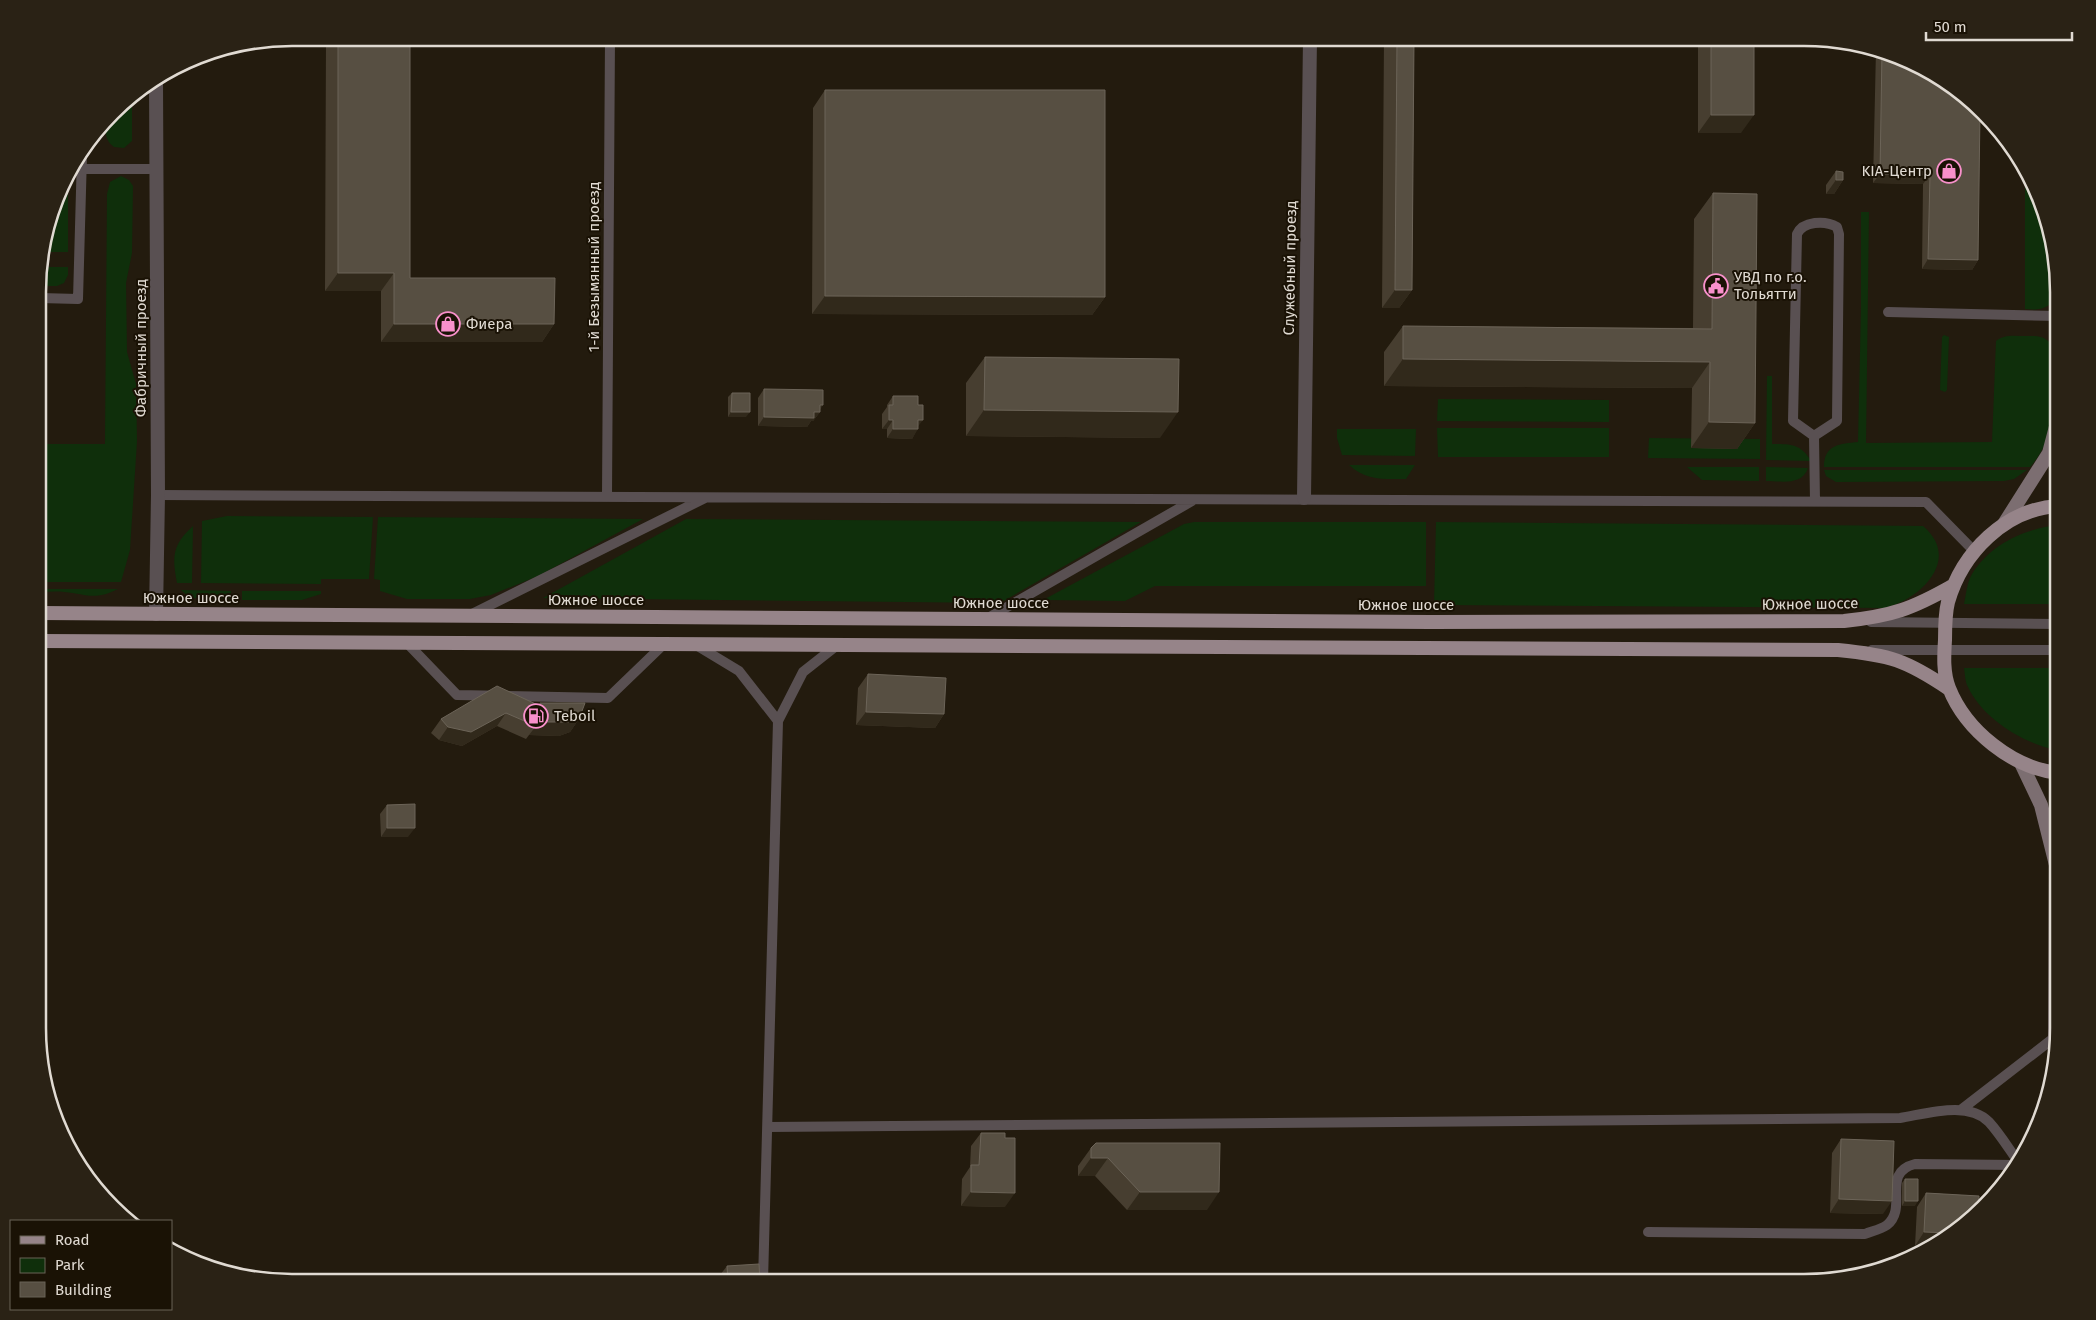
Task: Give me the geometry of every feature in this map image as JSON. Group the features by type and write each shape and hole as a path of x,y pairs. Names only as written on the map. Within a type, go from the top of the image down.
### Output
{"main road":[{"path":"2050,446 2048,453 2004,524 1974,551 1962,567 1948,604 1944,649 1945,672 1950,689 1964,714 1981,734 2021,763 2050,772"},
{"path":"2004,524 2030,513 2050,508"},
{"name":"Южное шоссе","path":"46,613 986,619 1844,621 1900,612 1923,603 1954,585"},
{"path":"46,641 1838,650 1874,654 1899,660 1916,667 1950,689"},
{"path":"2021,763 2041,805 2050,841"}],"street":[{"name":"Служебный проезд","path":"1304,498 1310,46"},
{"name":"Фабричный проезд","path":"156,87 158,495 156,614"}],"lane":[{"name":"1-й Безымянный проезд","path":"608,496 610,46"},
{"path":"46,298 78,299 82,164"},
{"path":"82,169 156,169"},
{"path":"1832,223 1837,227 1839,234 1837,421 1814,436 1793,421 1797,234 1800,228 1806,224 1832,223"},
{"path":"1888,312 2050,316"},
{"path":"1814,436 1815,501"},
{"path":"158,495 1193,500 1304,498 1926,502 1974,551"},
{"path":"470,615 708,497"},
{"path":"986,619 1193,500"},
{"path":"1844,621 2050,624"},
{"path":"406,642 457,695 608,698 663,645"},
{"path":"696,645 739,671 778,721"},
{"path":"763,1274 778,721 803,672 836,646"},
{"path":"1838,650 2050,650"},
{"path":"1962,1110 2049,1042"},
{"path":"768,1127 1900,1118 1962,1110 1977,1114 1988,1121 2013,1157"},
{"path":"1648,1232 1865,1234 1888,1224 1894,1215 1897,1178 1905,1166 1915,1164 2009,1164"}],"green space":[{"path":"132,105 132,141 124,148 114,147 108,141 107,130"},
{"path":"121,176 129,180 133,186 132,253 126,283 127,352 136,384 137,441 130,550 121,582 46,582 46,444 105,444 107,194 110,182"},
{"path":"2025,185 2037,213 2045,244 2048,260 2050,304 2043,308 2025,309"},
{"path":"68,192 68,252 50,252 59,213"},
{"path":"1861,212 1869,212 1866,443 1992,442 1996,341 2002,337 2010,336 2039,336 2048,340 2050,343 2050,432 2042,450 2030,467 1824,467 1827,454 1834,447 1858,442"},
{"path":"48,267 68,267 68,275 64,283 57,286 46,286"},
{"path":"1944,335 1949,337 1947,390 1945,392 1940,390 1942,337"},
{"path":"1767,376 1772,376 1772,444 1795,446 1803,451 1811,461 1766,460"},
{"path":"1438,399 1609,400 1609,422 1437,421"},
{"path":"1437,428 1609,428 1609,457 1438,457"},
{"path":"1337,429 1416,429 1415,456 1342,455 1337,438"},
{"path":"1649,438 1760,439 1760,459 1648,458"},
{"path":"1349,465 1415,465 1406,479 1390,479 1362,474"},
{"path":"1687,467 1759,467 1759,481 1702,480"},
{"path":"1766,467 1808,468 1801,478 1778,482 1766,481"},
{"path":"1824,470 2027,470 2014,479 2004,481 1836,482 1826,476"},
{"path":"227,516 373,517 369,579 321,579 321,584 201,583 202,521"},
{"path":"378,517 643,519 538,576 491,595 470,599 407,599 380,591 380,580 374,579"},
{"path":"686,519 1141,522 1000,603 543,598"},
{"path":"1194,522 1426,522 1426,586 1155,586 1125,601 1043,600 1184,524"},
{"path":"1436,522 1923,526 1934,539 1939,551 1938,564 1932,576 1923,587 1912,596 1885,608 1434,605"},
{"path":"193,526 192,583 177,583 174,566 175,552 181,539"},
{"path":"2050,526 2050,604 1964,604 1970,577 1989,554 2021,534"},
{"path":"46,589 118,589 96,596 46,592"},
{"path":"181,590 231,591 231,599 190,598"},
{"path":"242,591 321,591 321,594 302,600 242,600"},
{"path":"1964,668 2050,668 2050,748 2019,736 1994,719 1975,698 1966,680"}],"building":[{"path":"338,46 410,46 410,278 555,278 554,324 394,324 394,273 338,273"},
{"path":"1397,46 1414,46 1412,290 1395,290"},
{"path":"1711,46 1754,46 1754,115 1711,115"},
{"path":"1882,59 1927,79 1954,97 1980,120 1978,260 1928,259 1930,175 1880,174"},
{"path":"825,90 1105,90 1105,297 825,296"},
{"path":"1836,171 1843,172 1843,180 1836,180"},
{"path":"1713,193 1757,194 1755,423 1709,422 1710,362 1403,359 1403,326 1712,329"},
{"path":"985,357 1179,359 1178,412 984,410"},
{"path":"764,389 823,390 823,405 820,405 820,412 814,412 814,418 764,417"},
{"path":"732,393 750,393 750,412 731,412"},
{"path":"893,396 918,396 918,405 923,405 923,420 918,420 918,429 893,429 893,420 889,420 889,405 893,405"},
{"path":"868,674 946,678 944,714 866,712"},
{"path":"497,686 540,706 540,703 585,703 579,719 568,722 537,722 536,726 506,713 471,732 448,727 441,719"},
{"path":"415,804 415,828 387,828 387,805"},
{"path":"981,1133 1005,1133 1005,1138 1015,1138 1015,1193 971,1192 971,1165 979,1165"},
{"path":"1841,1139 1894,1141 1892,1201 1839,1199"},
{"path":"1096,1143 1220,1143 1219,1192 1140,1192 1108,1158 1091,1158 1091,1148"},
{"path":"1905,1179 1918,1179 1918,1201 1905,1201"},
{"path":"1926,1193 1979,1196 1978,1202 1941,1232 1924,1232"},
{"path":"759,1264 760,1274 728,1274 727,1266"}],"place":[{"name":"KIA-Центр","path":"1949,171"},
{"name":"УВД по г.о. Тольятти","path":"1716,286"},
{"name":"Фиера","path":"448,324"},
{"name":"Teboil","path":"536,716"}]}
